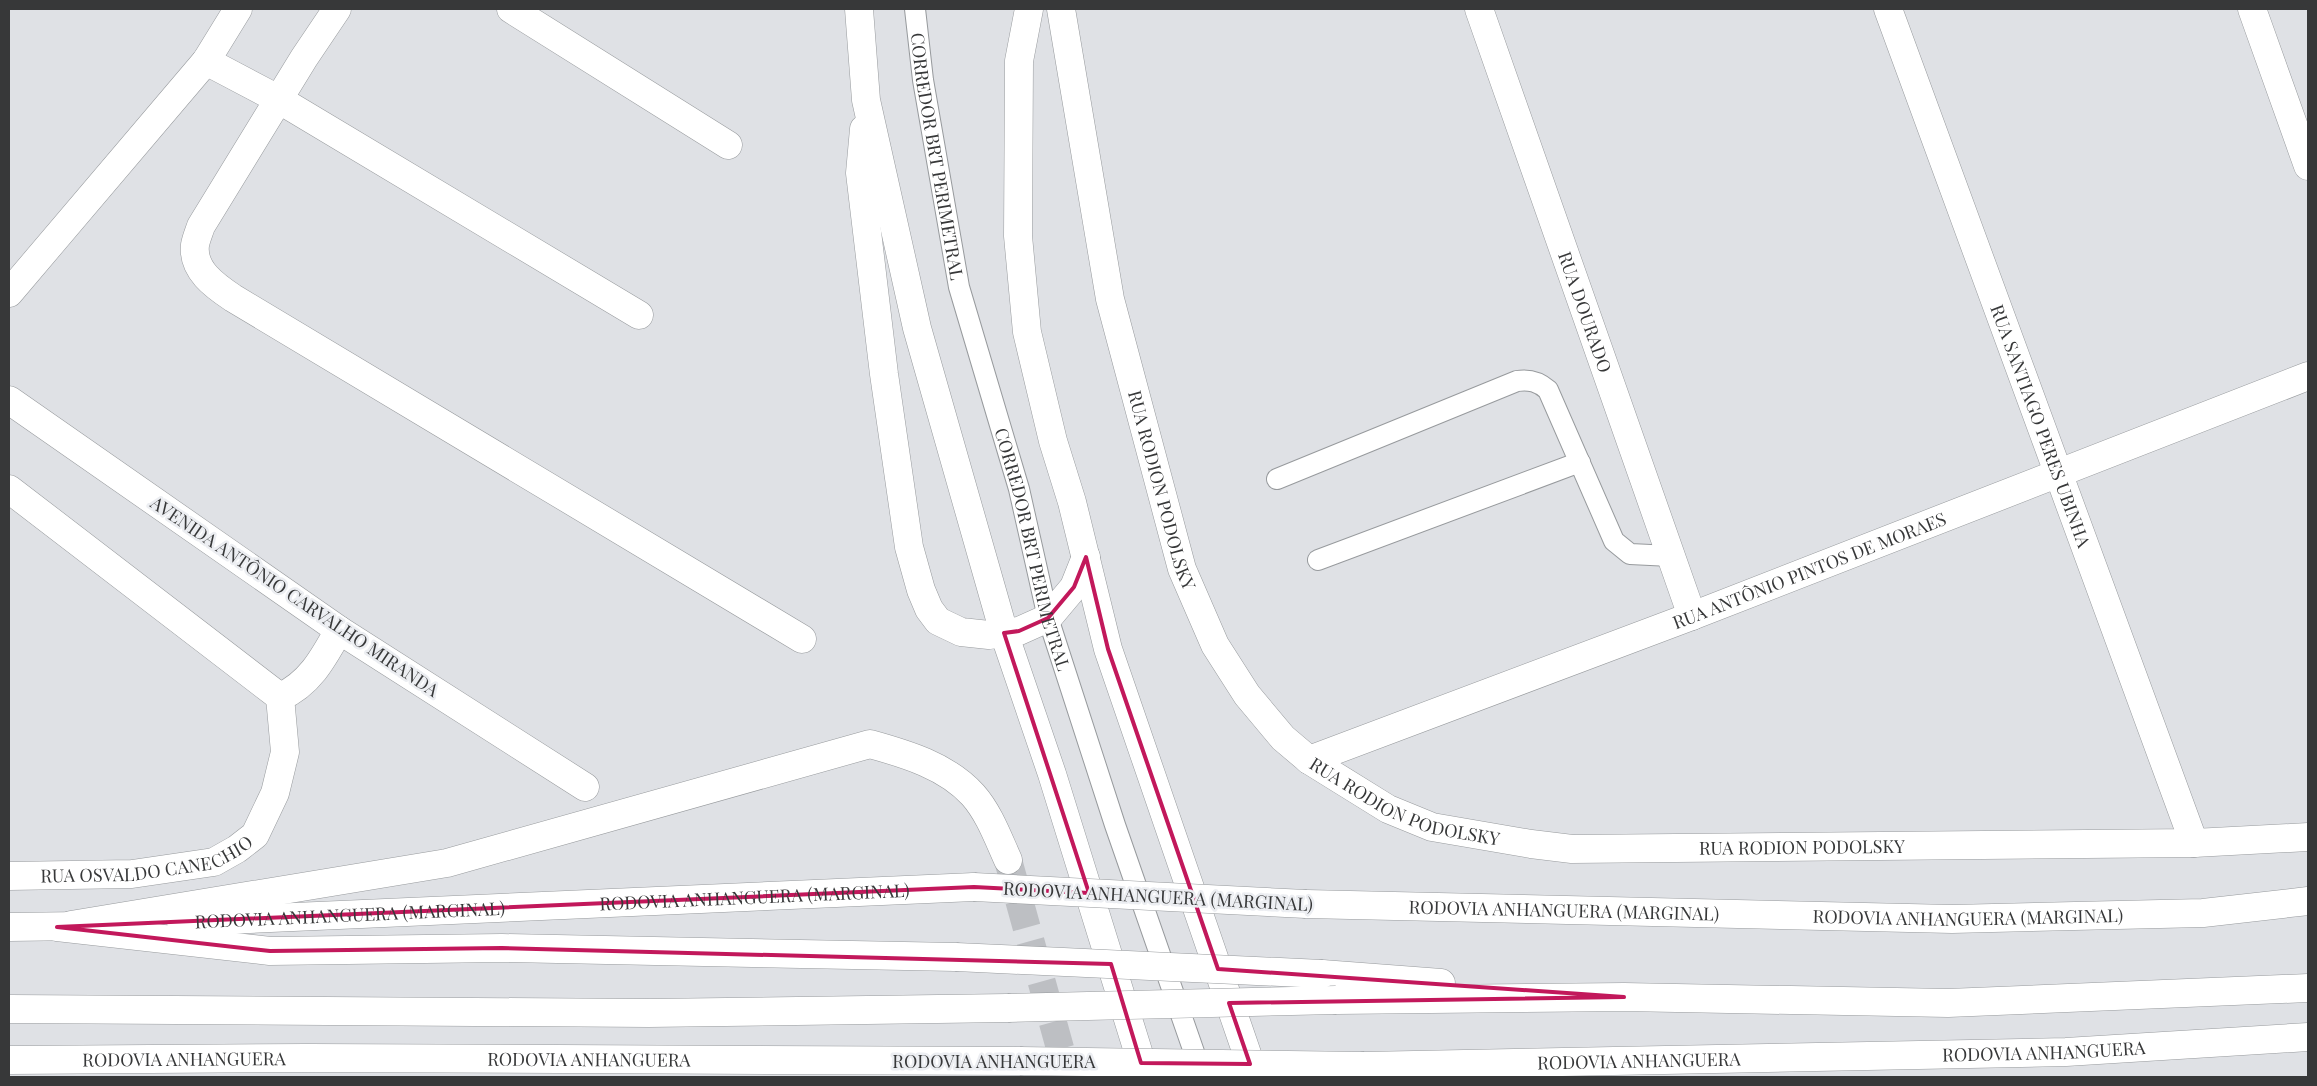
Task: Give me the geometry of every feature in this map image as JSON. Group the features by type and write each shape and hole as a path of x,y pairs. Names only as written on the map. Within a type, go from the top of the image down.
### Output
{"main road":[{"path":"9,293 206,61 238,9"},
{"path":"337,9 278,100 201,226 194,246 199,268 215,286 802,639"},
{"path":"511,9 728,145"},
{"path":"858,9 866,100 917,328 1004,633 1052,774 1146,1077"},
{"path":"1029,9 1019,61 1018,236 1027,332 1053,441 1072,502 1108,649 1255,1077"},
{"name":"RUA RODION PODOLSKY","path":"1061,9 1110,299 1182,569 1215,645 1247,694 1283,738 1309,760 1388,809 1432,827 1564,848 2194,843 2308,837"},
{"name":"RUA DOURADO","path":"1480,9 1692,616"},
{"name":"RUA SANTIAGO PERES UBINHA","path":"1888,9 2194,843"},
{"path":"2252,9 2308,166"},
{"path":"206,61 278,100 639,315"},
{"path":"866,100 860,173 884,374 909,547 921,590 929,609 938,621 961,632 989,635 1019,631 1048,618 1074,587 1086,557"},
{"name":"RUA ANTÔNIO PINTOS DE MORAES","path":"1309,760 1692,616 2057,472 2308,376"},
{"name":"AVENIDA ANTÔNIO CARVALHO MIRANDA","path":"9,400 339,630 585,786"},
{"path":"9,489 280,697 292,692 311,676 339,630"},
{"name":"RUA OSVALDO CANECHIO","path":"9,876 132,874 214,862 237,849 255,835 275,793 285,752 280,697"},
{"path":"57,927 447,863 870,744 912,756 946,774 973,795 992,824 1008,860"},
{"name":"RODOVIA ANHANGUERA (MARGINAL)","path":"9,927 57,927 974,887 1306,904 1952,919 2203,913 2308,901"},
{"path":"57,927 270,951 502,948 956,957 1322,974 1624,997"},
{"path":"9,1009 650,1013 1008,1008 1336,1000 1624,997 1948,1004 2308,988"},
{"name":"RODOVIA ANHANGUERA","path":"9,1060 308,1058 1020,1061 1364,1066 2066,1052 2308,1037"}],"lane":[{"name":"CORREDOR BRT PERIMETRAL","path":"915,9 923,80 959,288 1019,489 1048,618 1115,825 1202,1077"},
{"path":"1277,479 1517,381 1525,380 1541,384 1548,390 1614,541 1619,547 1630,554 1671,556"},
{"path":"1318,560 1580,462"}],"highlighted area":[{"path":"1086,557 1108,649 1218,969 1624,997 1229,1003 1250,1064 1141,1063 1111,964 502,948 270,951 57,927 974,887 1089,893 1004,633 1019,631 1048,618 1074,587"}],"tunnel":[{"path":"1008,860 1068,1077"}]}
